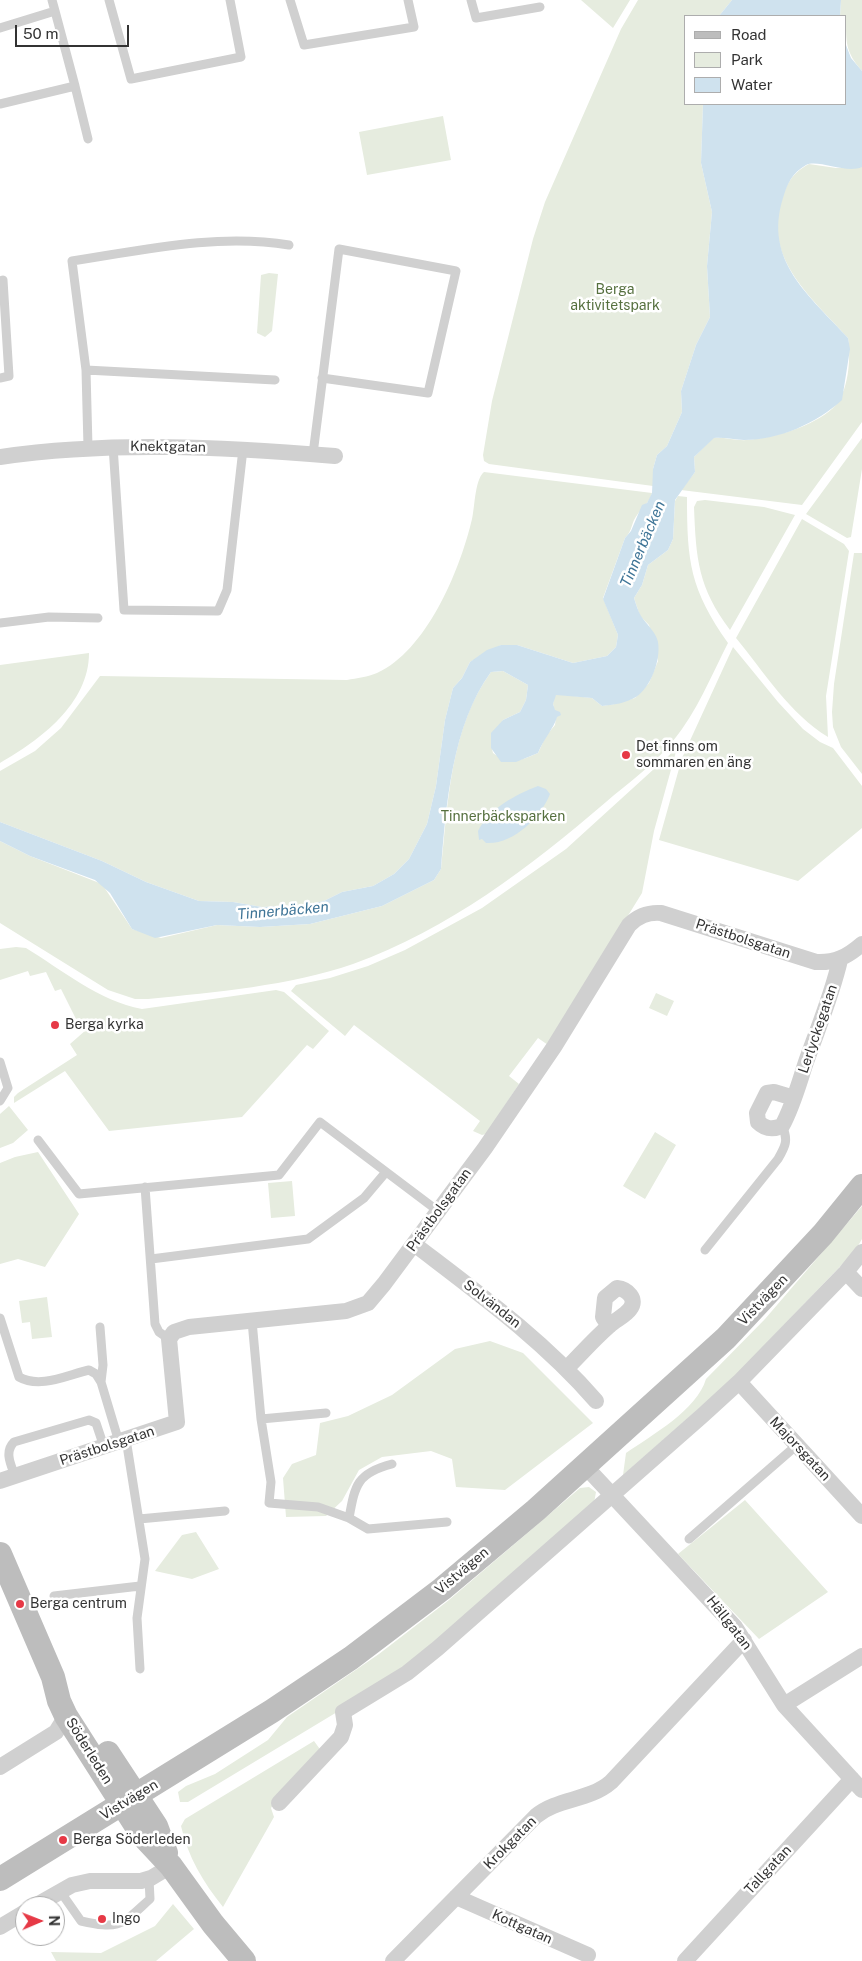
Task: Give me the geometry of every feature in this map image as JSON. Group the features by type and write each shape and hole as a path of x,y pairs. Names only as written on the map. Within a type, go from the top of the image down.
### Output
{"main road":[{"name":"Vistvägen","path":"0,1879 222,1743 351,1658 442,1589 726,1338 817,1241 862,1186"},
{"name":"Söderleden","path":"2,1569 53,1677 59,1701 66,1716 129,1799 156,1826 172,1866 213,1924 244,1961"},
{"name":"Söderleden","path":"53,1677 70,1694 129,1799"}],"street":[{"name":"Knektgatan","path":"0,457 113,446 243,450 335,456"},
{"name":"Prästbolsgatan","path":"7,1479 177,1422 169,1339 174,1332 181,1329 346,1312 368,1303 502,1124 573,1017 629,925 639,916 653,912 660,913 816,962 828,963 840,960"},
{"path":"840,960 862,944"},
{"name":"Lerlyckegatan","path":"782,1126 794,1098 834,983 840,960"},
{"path":"782,1126 769,1129 758,1122 757,1113 760,1103 767,1093 774,1092 794,1098"},
{"name":"Solvändan","path":"414,1244 504,1312 567,1368 596,1401"},
{"path":"279,1803 341,1737 345,1725 343,1712 406,1673 438,1648 612,1494 738,1382 846,1272 862,1252"},
{"path":"846,1272 862,1289"},
{"path":"567,1368 609,1326"},
{"name":"Majorsgatan","path":"738,1382 862,1516"},
{"name":"Hällgatan","path":"584,1465 719,1608 744,1640 784,1705 857,1784"},
{"name":"Krokgatan","path":"393,1961 544,1810 597,1793 611,1782 744,1640"},
{"path":"784,1705 862,1656"},
{"path":"4,1764 56,1732 66,1716"},
{"name":"Tallgatan","path":"685,1961 857,1784"},
{"path":"52,1896 80,1882 149,1879 172,1866"},
{"name":"Kottgatan","path":"456,1897 588,1955"},
{"path":"0,1927 15,1918"}],"lane":[{"path":"52,0 88,139"},
{"path":"109,0 131,79 241,57 230,0"},
{"path":"290,0 304,45 414,27 408,0"},
{"path":"471,0 476,18 540,7"},
{"path":"0,28 55,11"},
{"path":"0,104 75,86"},
{"path":"88,447 86,370 72,261 184,244 267,241 289,245"},
{"path":"313,454 322,378 339,249 456,271 428,393 322,378"},
{"path":"0,281 3,280 9,376 0,378"},
{"path":"86,370 275,380"},
{"path":"113,446 124,610 218,611 227,590 243,450"},
{"path":"0,623 49,618 98,618"},
{"path":"0,1062 8,1088 0,1101"},
{"path":"38,1140 79,1194 279,1175 320,1122 438,1211"},
{"path":"705,1250 778,1159 786,1146 787,1136 782,1126"},
{"path":"151,1259 308,1239 319,1233 332,1219 364,1198 386,1172"},
{"path":"146,1187 155,1324 159,1332 169,1339"},
{"path":"0,1318 19,1377 28,1382 38,1383 89,1370 96,1374 100,1382 139,1519 145,1559 137,1618 140,1670"},
{"path":"252,1321 261,1419 271,1482 269,1503 318,1507 349,1518 368,1529 447,1522"},
{"path":"100,1326 103,1365 100,1382"},
{"path":"261,1419 326,1413"},
{"path":"7,1479 8,1456 10,1446 14,1442 89,1420 96,1422 116,1442"},
{"path":"689,1538 797,1445"},
{"path":"349,1518 358,1484 369,1471 392,1464"},
{"path":"139,1519 225,1511"},
{"path":"54,1596 140,1586"},
{"path":"60,1891 81,1920 102,1925 123,1923 150,1899 149,1879"}],"green space":[{"path":"581,0 630,0 613,28"},
{"name":"Berga aktivitetspark","path":"638,0 732,0 720,15 684,15 684,105 703,105 701,163 712,212 707,266 710,317 696,345 681,391 682,412 667,446 657,455 653,469 653,486 489,464 484,461 483,455 492,401 533,239 545,202 621,29"},
{"path":"841,0 862,0 862,71 849,52 847,15 840,15"},
{"path":"443,116 451,160 367,175 359,132"},
{"path":"809,164 836,168 862,167 862,422 802,505 681,490 695,472 694,457 713,438 748,440 793,430 824,415 833,408 843,394 849,365 848,338 795,277 785,260 779,242 777,223 785,189 794,175"},
{"path":"269,273 278,274 272,331 265,337 257,333 261,275"},
{"path":"862,438 862,469 851,537 847,538 806,514"},
{"path":"484,472 652,493 649,500 636,516 630,532 625,538 603,598 618,635 616,647 607,656 573,663 517,645 501,645 470,662 462,678 453,688 445,720 436,786 427,824 409,859 394,874 373,886 342,892 324,901 306,905 262,907 233,902 199,901 146,882 102,861 0,822 0,771 35,751 61,728 100,676 347,680 377,673 395,662 411,647 425,629 449,586 466,543 478,482"},
{"name":"Tinnerbäcksparken","path":"678,496 687,497 690,558 698,590 715,624 728,643 703,694 682,730 666,749 650,765 577,826 487,895 455,915 388,950 329,972 252,987 148,999 135,999 108,990 0,923 0,841 30,856 102,884 132,929 161,938 217,925 260,927 310,924 382,906 434,880 441,869 449,792 459,742 477,694 491,672 503,671 528,685 526,700 520,712 503,720 491,745 493,753 510,760 520,760 538,753 546,736 555,725 556,717 553,704 555,694 592,698 602,706 635,698 649,683 658,661 649,625 640,616 634,598 642,585 648,565 668,550 673,539 675,501"},
{"path":"705,500 764,507 795,515 730,630 711,600 705,586 698,557 694,507 697,501"},
{"path":"802,519 844,544 849,551 826,696 828,737 814,728 790,705 736,638"},
{"path":"854,553 862,553 862,774 841,747 833,727 832,712 834,684"},
{"path":"733,647 803,729 820,742 833,748 862,786 862,828 798,881 659,840 682,758"},
{"path":"89,653 87,671 81,688 60,718 46,732 0,763 0,665"},
{"path":"677,748 654,831 642,893 548,1045 538,1038 509,1076 519,1084 486,1134 482,1135 473,1131 480,1121 354,1025 345,1036 291,991 296,985 330,978 368,966 405,950 482,908 566,849"},
{"path":"26,948 81,984 126,1005 142,1009 276,990 284,992 329,1031 313,1049 307,1045 242,1117 109,1131 65,1071 14,1103 14,1097 18,1093 77,1055 70,1044 86,1030 80,1018 76,1019 61,989 55,991 46,972 30,976 28,971 0,980 0,949"},
{"path":"656,993 674,1001 667,1016 649,1008"},
{"path":"9,1106 28,1130 13,1143 0,1148 0,1114"},
{"path":"655,1132 676,1145 645,1199 623,1186"},
{"path":"38,1152 79,1214 45,1267 18,1259 0,1264 0,1163 15,1157"},
{"path":"292,1181 295,1216 271,1218 268,1183"},
{"path":"862,1206 862,1239 855,1251 729,1382 623,1475 626,1453 684,1411 701,1390 706,1379 765,1319"},
{"path":"47,1297 52,1337 32,1339 30,1322 22,1323 19,1301"},
{"path":"490,1341 523,1353 593,1423 505,1490 456,1487 452,1459 431,1451 382,1457 359,1470 342,1501 326,1516 286,1517 283,1478 292,1464 316,1455 320,1423 348,1416 392,1395 455,1349"},
{"path":"589,1487 596,1492 594,1503 409,1666 357,1700 188,1802 180,1802 178,1792 186,1786 215,1774 268,1740 287,1717 379,1654 449,1600 580,1488"},
{"path":"745,1500 828,1592 759,1639 678,1554"},
{"path":"196,1532 219,1569 192,1579 155,1571 182,1535"},
{"path":"314,1741 322,1752 291,1782 271,1808 274,1817 223,1907 197,1869 181,1826 185,1819"},
{"path":"173,1904 194,1929 156,1961 56,1961 51,1952 101,1953 155,1926"}],"water":[{"path":"732,0 841,0 840,15 720,15"},
{"name":"Tinnerbäcken","path":"847,48 851,58 862,71 862,167 848,169 818,164 806,165 794,175 788,184 778,220 779,241 785,259 794,276 805,292 848,338 850,349 842,400 821,416 797,429 757,439 714,438 694,457 695,472 675,500 673,539 668,550 648,565 642,585 634,598 640,614 657,638 659,649 654,672 641,693 628,701 602,706 592,698 556,695 553,704 555,710 560,712 561,715 557,717 538,753 516,762 501,762 491,748 491,733 503,720 520,712 526,700 528,685 503,671 491,672 467,716 459,741 445,819 441,869 434,880 382,906 310,924 260,927 217,925 155,938 132,929 110,893 95,880 30,856 0,841 0,822 102,861 146,882 199,901 233,902 262,907 306,905 324,901 342,892 373,886 394,874 409,859 427,824 436,786 445,720 453,688 462,678 470,662 487,650 501,645 517,645 573,663 607,656 616,647 618,635 603,599 625,538 631,531 642,505 647,503 652,493 653,469 657,455 667,446 682,412 681,391 696,345 710,317 707,266 712,212 701,163 703,105 847,105"},
{"path":"538,786 546,789 550,794 540,812 525,828 506,839 496,842 486,843 482,839 479,840 478,831 496,809 512,798"}],"place":[{"name":"Det finns om sommaren en äng","path":"626,755"},
{"name":"Berga kyrka","path":"55,1025"},
{"name":"Berga centrum","path":"20,1604"},
{"name":"Berga Söderleden","path":"63,1840"},
{"name":"Ingo","path":"102,1919"}]}
